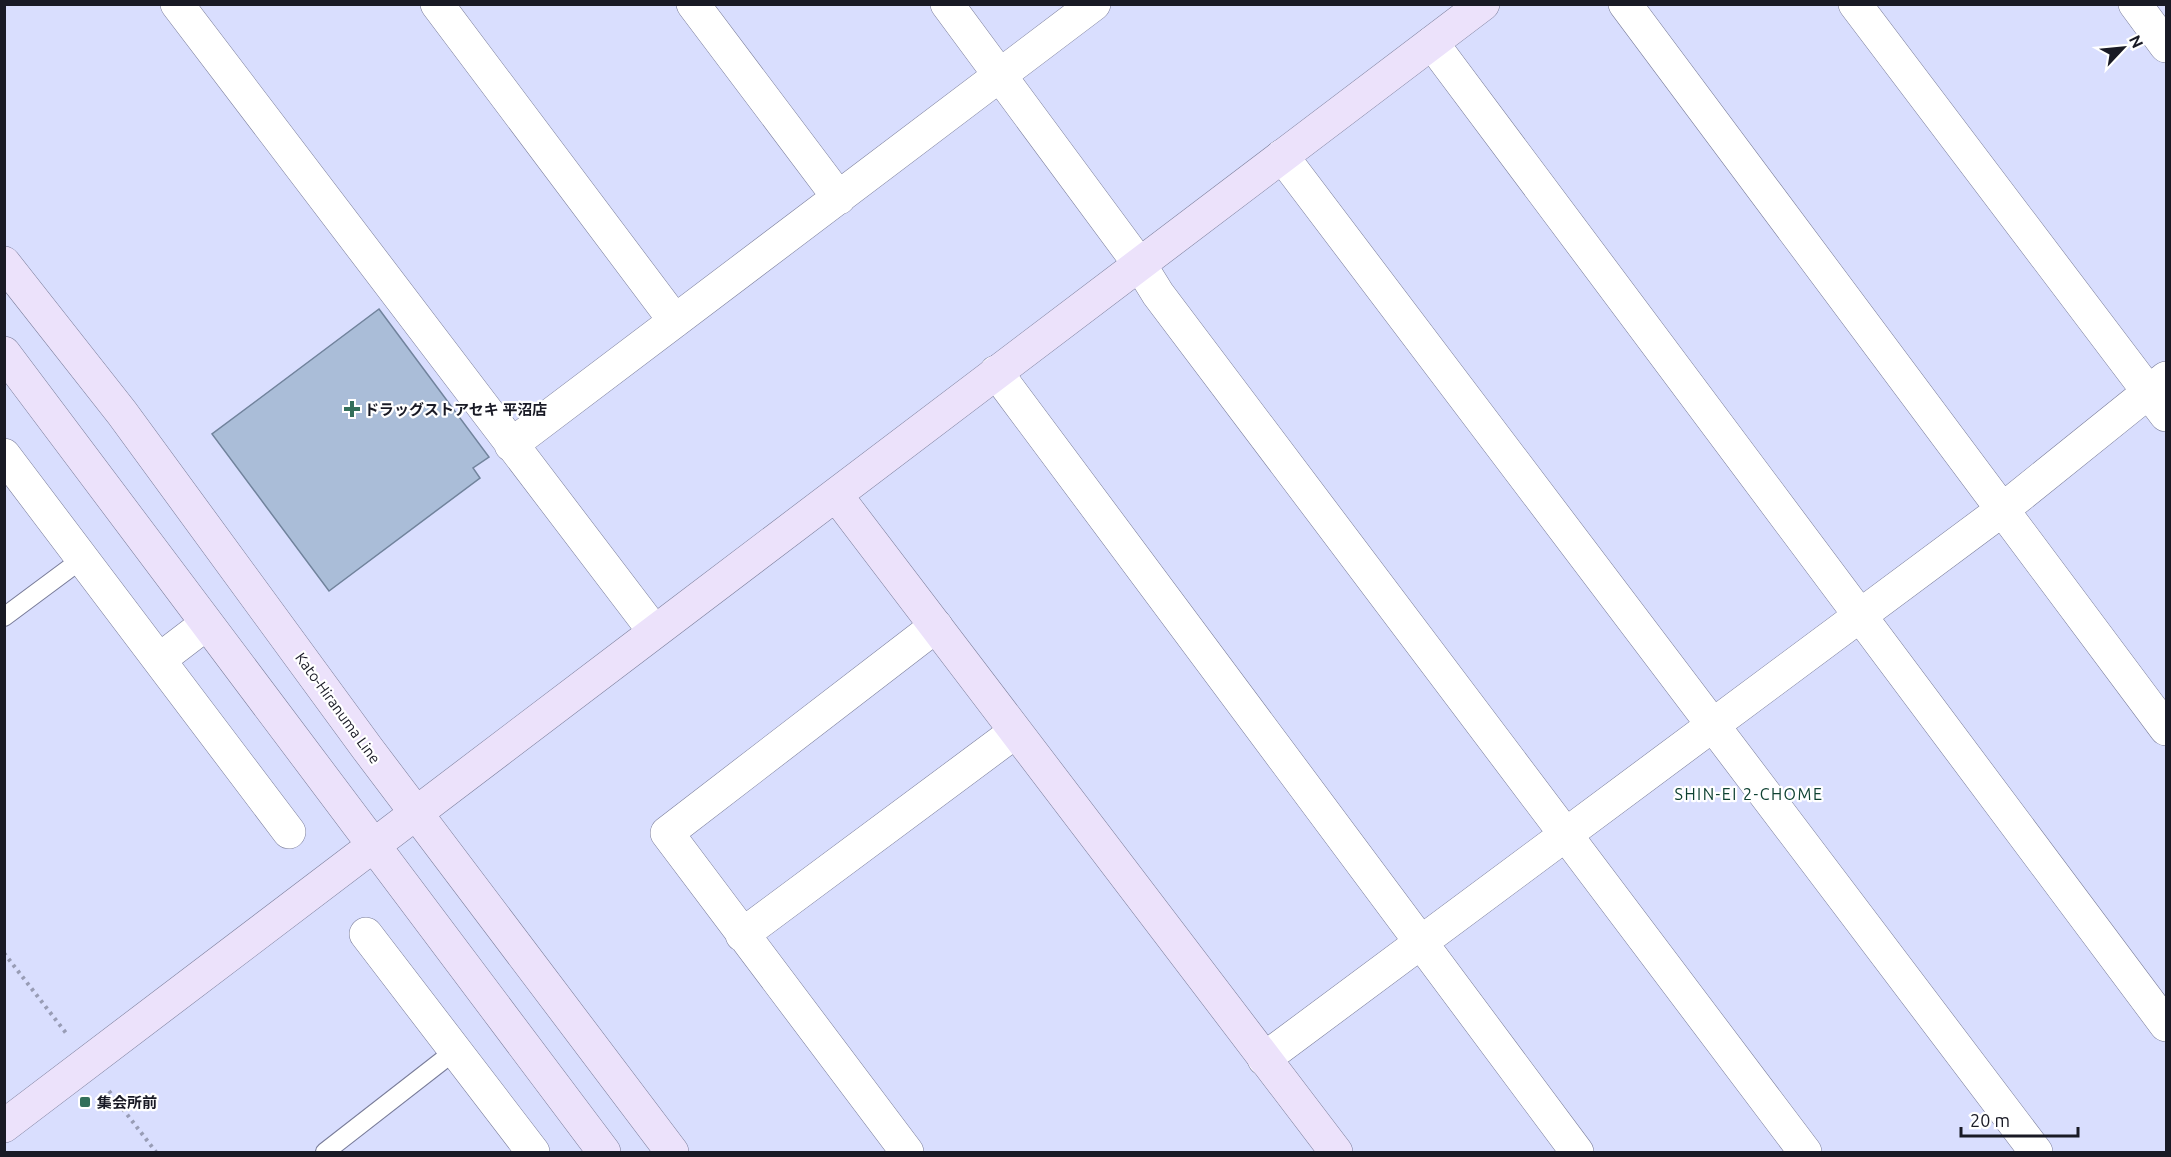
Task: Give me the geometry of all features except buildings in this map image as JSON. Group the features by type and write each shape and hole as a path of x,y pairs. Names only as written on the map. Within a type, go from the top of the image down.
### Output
{"street":[{"path":"177,4 654,631"},
{"path":"436,4 675,321"},
{"path":"693,4 838,198"},
{"path":"947,4 1140,265 1158,294 1805,1152"},
{"path":"511,445 1094,4"},
{"path":"4,1126 1483,4"},
{"path":"1625,4 2166,729"},
{"path":"1264,1059 2160,395 1855,4"},
{"path":"2135,4 2166,46"},
{"path":"1432,43 2166,1025"},
{"path":"1282,156 2036,1152"},
{"name":"Kato-Hiranuma Line","path":"4,263 122,413 417,814 672,1152"},
{"path":"4,353 604,1152"},
{"path":"996,372 1577,1152"},
{"path":"7,462 289,832"},
{"path":"836,495 1336,1152"},
{"path":"159,660 206,624"},
{"path":"907,1152 667,833 936,626"},
{"path":"742,935 1015,732"},
{"path":"366,934 531,1152"}],"lane":[{"path":"4,617 82,559"},
{"path":"325,1152 456,1050"}],"path":[{"path":"4,953 70,1039"},
{"path":"104,1084 156,1152"}],"place":[{"name":"ドラッグストアセキ 平沼店","path":"352,409"},
{"name":"集会所前","path":"85,1102"}],"district":[{"name":"SHIN-EI 2-CHOME","path":"1749,794"}]}
